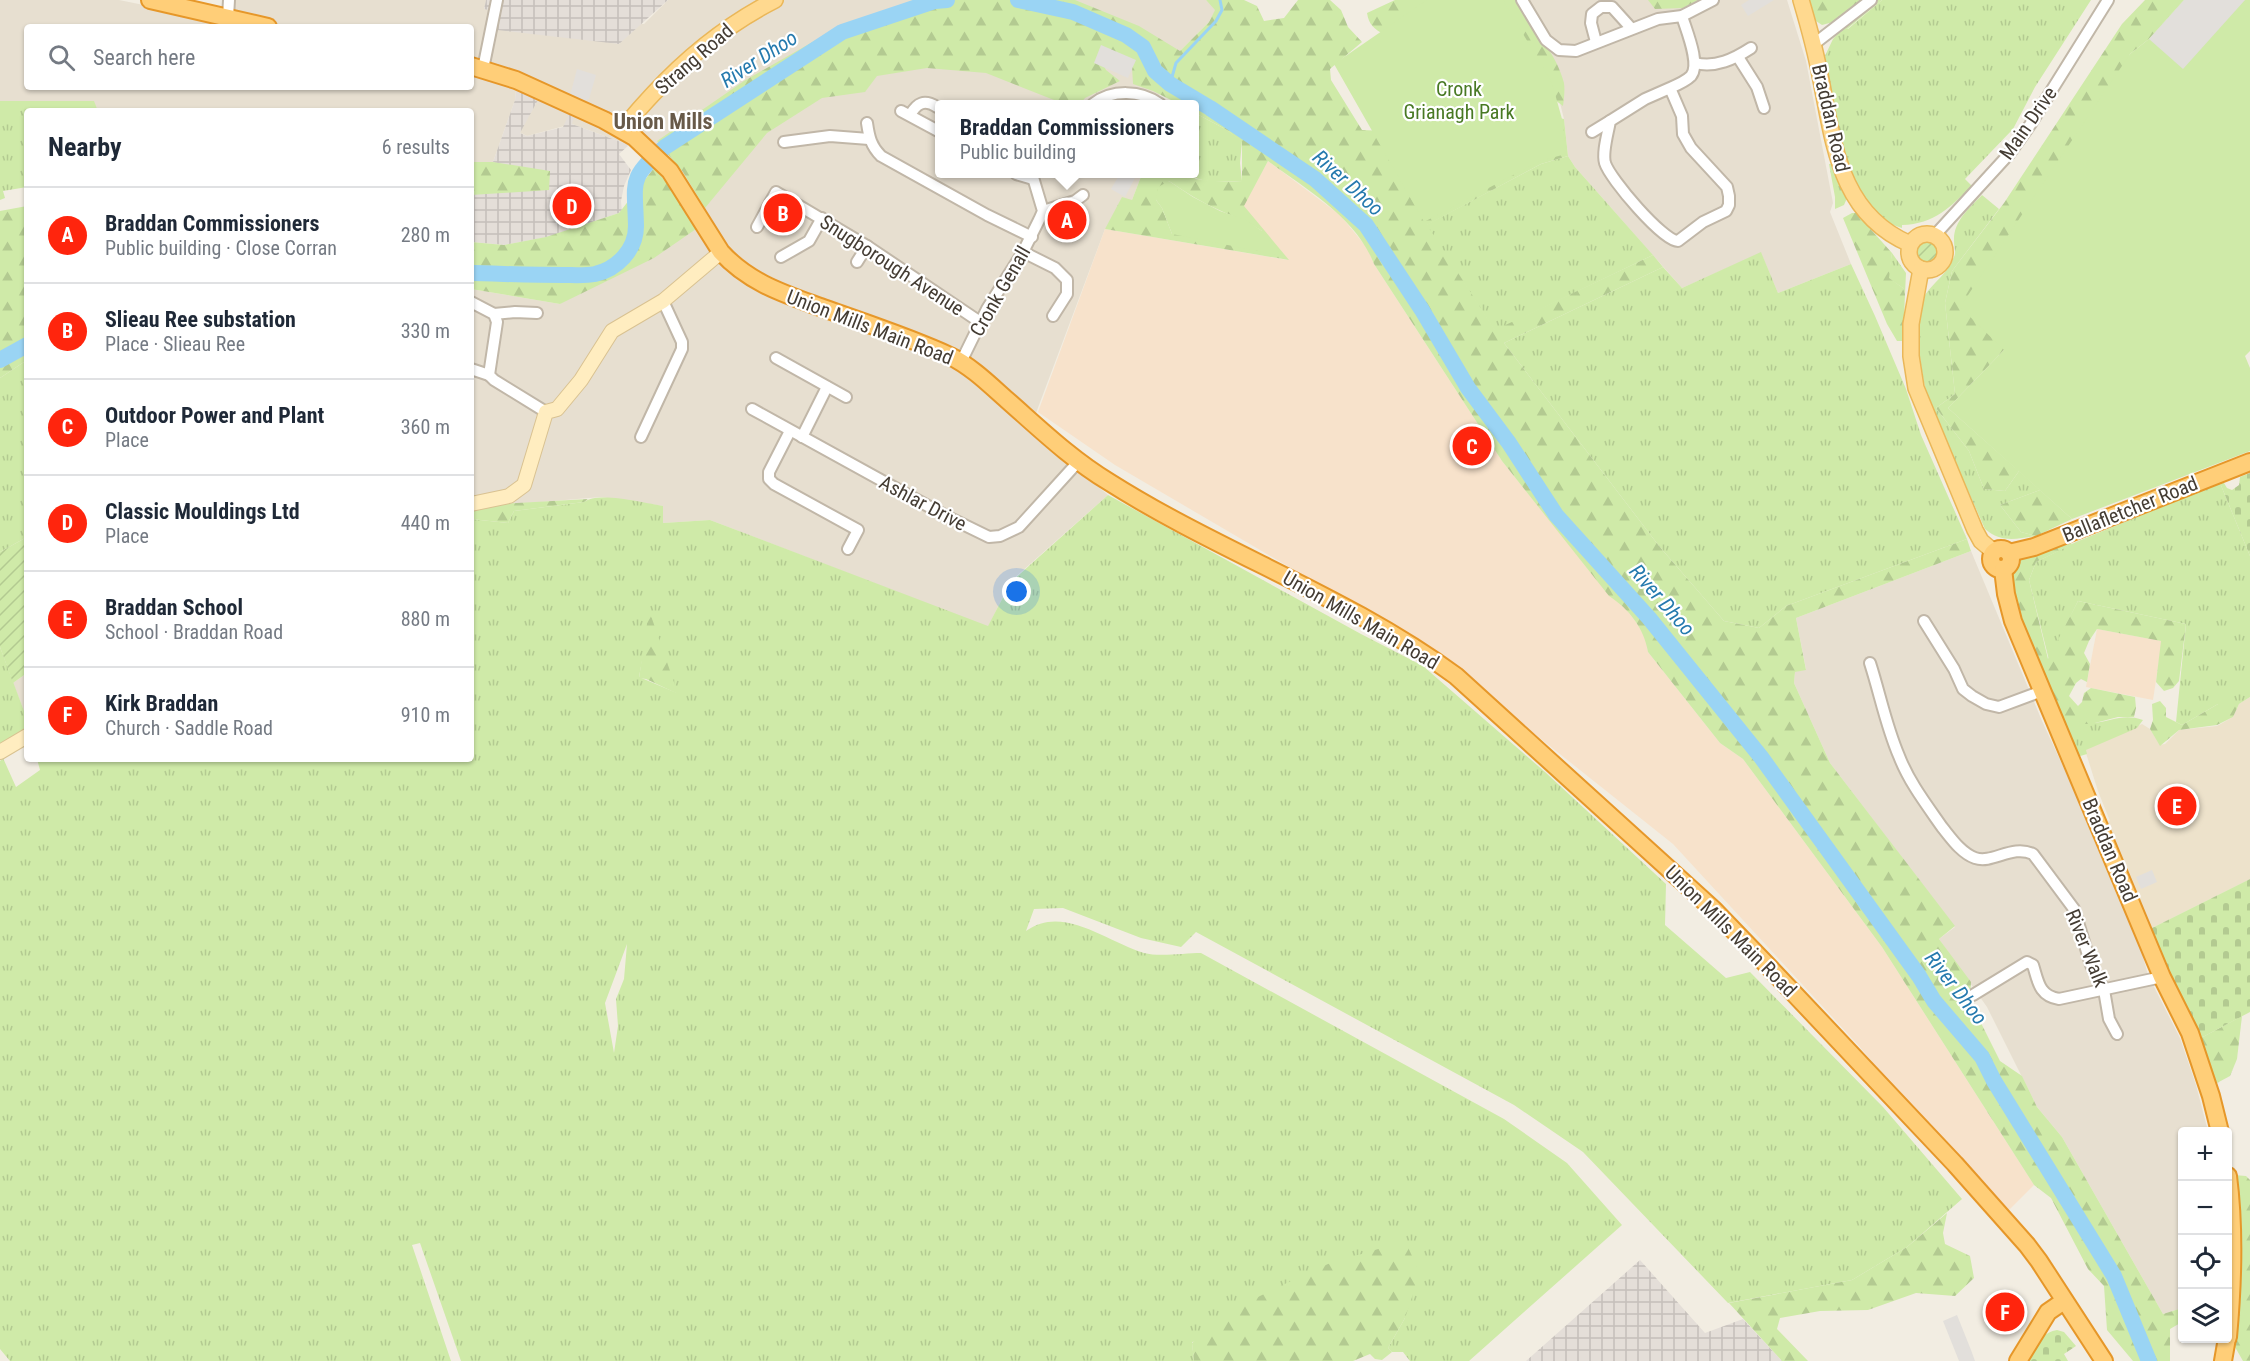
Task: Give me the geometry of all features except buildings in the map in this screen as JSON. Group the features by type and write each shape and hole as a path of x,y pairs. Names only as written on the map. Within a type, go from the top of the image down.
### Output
{"highway":[{"path":"150,0 228,8 262,24"},
{"name":"Union Mills Main Road","path":"477,68 516,80 628,133 664,164 690,200 721,252 739,270 758,282 961,362 1078,462 1149,506 1332,600 1422,652 1456,676 1714,910 1770,967 1975,1186 2039,1261 2104,1361"},
{"name":"Ballafletcher Road","path":"2002,558 2250,462"},
{"name":"Braddan Road","path":"2002,558 2006,594 2013,621 2162,977 2190,1033 2219,1127"},
{"path":"2229,1181 2232,1296"},
{"path":"2018,1361 2048,1312 2064,1301"},
{"path":"2223,1361 2226,1343"}],"main road":[{"name":"Strang Road","path":"628,133 669,76 705,43 736,21 775,0"},
{"name":"Braddan Road","path":"1801,0 1814,44 1835,152 1842,174 1857,202 1871,217 1882,228 1910,244"},
{"path":"1924,234 1935,235 1944,244 1945,256 1938,267 1933,270 1920,269 1915,266 1909,256 1910,244 1924,234"},
{"path":"474,503 509,496 524,485 546,412 557,409 581,380 612,331 663,301 721,252"},
{"path":"1920,269 1911,324 1911,356 1917,388 1975,530 1981,541 2002,558"},
{"path":"0,752 24,738"}],"street":[{"path":"477,68 497,0"},
{"path":"1522,0 1546,40 1559,50 1576,51 1658,19 1682,16 1713,0"},
{"path":"1814,44 1871,0"},
{"name":"Main Drive","path":"1935,235 2010,153 2108,0"},
{"path":"1596,42 1591,23 1592,14 1601,7 1612,7 1631,28"},
{"path":"1592,132 1645,99 1690,77 1695,63 1682,16"},
{"path":"1695,63 1713,65 1738,57 1751,48"},
{"path":"1738,57 1757,87 1764,108"},
{"path":"1610,121 1604,160 1610,174 1641,211 1669,239 1678,241 1684,238 1703,222 1726,211 1729,196 1726,187 1691,148 1683,134 1682,116 1670,88"},
{"path":"1099,100 1123,92 1153,100"},
{"path":"935,105 923,102 905,113 935,130"},
{"path":"867,123 869,139 881,156 1032,237"},
{"path":"784,142 830,136 869,139"},
{"path":"1033,178 1041,215 1075,201 1083,195"},
{"name":"Snugborough Avenue","path":"757,227 776,192 867,246 980,322"},
{"name":"Cronk Genall","path":"961,362 980,322 1032,237 1041,215"},
{"path":"781,257 809,242 822,218"},
{"path":"857,262 867,246"},
{"path":"1023,252 1055,268 1067,280 1067,294 1053,316"},
{"path":"640,437 682,350 682,342 663,301"},
{"path":"474,304 494,314 537,313"},
{"path":"489,375 497,322 494,314"},
{"path":"776,358 846,397"},
{"path":"474,370 489,375 546,412"},
{"path":"802,437 827,387"},
{"name":"Ashlar Drive","path":"752,410 989,537 1000,536 1019,527 1078,462"},
{"path":"790,431 770,472 769,479 774,484 863,533 848,549"},
{"path":"1924,621 1954,669 1963,689 1972,696 1986,704 1999,706 2042,691"},
{"name":"River Walk","path":"1870,663 1899,758 1916,791 1950,837 1965,854 1980,861 2017,851 2033,854 2074,909 2091,965 2104,990 2109,1019 2117,1034"},
{"path":"1974,995 2027,962 2033,965 2043,992 2058,999 2162,977"}],"shaded area":[{"name":"Union Mills","path":"0,0 119,0 233,23 235,0 486,0 484,9 644,24 668,0 1206,0 1216,9 1209,22 1180,51 1157,100 935,100 935,178 1140,178 1132,200 1105,229 1030,429 1108,495 1011,581 988,627 710,520 663,523 663,506 601,497 517,504 474,504 474,290 560,304 677,195 654,168 629,145 572,124 527,136 519,132 539,98 516,88 515,100 493,162 474,162 474,108 96,108 93,101 0,101"},
{"path":"486,0 668,0 619,44 489,29 492,11 484,9"},
{"path":"1508,0 1787,0 1806,61 1833,203 1830,212 1851,264 1778,293 1761,253 1682,288 1575,167 1568,156 1564,119 1555,83"},
{"path":"1749,0 1774,0 1748,16 1741,5"},
{"path":"2184,0 2245,0 2183,69 2149,39"},
{"path":"1101,45 1136,60 1128,78 1094,63"},
{"path":"577,69 596,75 589,99 584,101 570,96"},
{"path":"516,88 539,98 520,133 527,136 563,127 569,114 574,117 572,124 629,145 619,154 631,170 624,186 621,201 622,212 548,237 504,245 474,242 474,194 528,175 493,162 515,100"},
{"path":"1268,161 1340,215 1368,249 1374,264 1502,461 1609,595 1626,607 1646,637 1648,652 1720,743 1743,759 1882,947 2034,1185 2003,1216 1859,1046 1673,844 1424,646 1115,465 1038,412 1105,229 1288,260 1243,206"},
{"path":"1118,178 1135,178 1125,197 1111,189"},
{"path":"1971,551 2042,721 2101,848 2138,939 2148,975 2180,1038 2196,1085 2207,1127 2178,1127 2178,1309 2163,1314 2062,1137 2037,1107 1987,1007 1939,939 1955,927 1830,763 1794,683 1795,672 1806,669 1796,618"},
{"path":"2097,629 2162,641 2153,700 2086,687"},
{"path":"24,675 24,711 13,683"},
{"path":"2250,697 2250,879 2150,929 2108,822 2110,821 2085,750 2142,724 2150,729 2160,745 2165,744 2179,730 2217,726 2233,717 2239,704"},
{"path":"2152,870 2157,882 2141,889 2136,877"},
{"path":"1640,1260 1705,1333 1743,1319 1782,1361 1526,1361"},
{"path":"1957,1315 1975,1361 1959,1361 1943,1321"}],"green space":[{"path":"928,0 1075,0 1139,26 1180,51 1209,22 1215,10 1206,0 1244,0 1257,6 1264,21 1284,18 1298,0 1330,0 1341,10 1348,27 1362,42 1330,69 1331,80 1362,130 1385,131 1555,117 1564,119 1568,156 1541,164 1427,225 1495,330 1653,255 1663,267 1504,343 1659,546 1724,621 1759,628 1786,606 1967,539 1971,551 1796,618 1806,670 1795,672 1794,683 1830,763 1955,926 1939,939 1971,982 1970,1001 2000,1061 2022,1076 2037,1107 2062,1137 2163,1314 2178,1309 2178,1324 2170,1329 2170,1361 2133,1361 2107,1330 2104,1286 2088,1269 2051,1198 2034,1185 1882,947 1743,759 1720,743 1648,652 1643,635 1634,620 1609,596 1502,461 1374,264 1366,247 1343,218 1268,161 1244,206 1289,260 1105,229 1122,197 1132,200 1140,178 1242,181 1242,142 1227,130 1199,115 1199,100 1171,100 1133,84 1132,67 1099,56 1106,70 1120,81 1083,100 1054,100 986,73 927,68 877,76 865,92 822,98 767,133 705,208 683,172 657,141 744,81 823,36 915,2","holes":["1169,181 1206,204 1245,222 1262,231 1172,234 1162,208 1156,200"]},
{"path":"1395,0 1465,0 1385,35 1373,26 1367,13"},
{"name":"Cronk Grianagh Park","path":"1427,0 1503,0 1552,83 1562,119 1566,154 1540,161 1424,222 1334,64"},
{"path":"1496,0 1517,0 1549,50 1564,83 1563,106 1551,97"},
{"path":"1648,0 1698,0 1683,8 1655,9"},
{"path":"1808,0 1882,0 1847,29 1837,21 1822,25 1816,21"},
{"path":"1882,0 2091,0 2035,87 2013,129 1965,179 1972,186 1933,218 1902,225 1902,228 1887,223 1872,213 1845,172 1823,60 1833,39 1843,28 1848,29"},
{"path":"2145,0 2184,0 2149,39 2130,54 2004,350 1948,408 2019,471 2005,491 1984,489 1969,451 1936,408 1955,394 1945,303 1952,271 2004,203 2122,24"},
{"path":"2184,0 2250,0 2250,351 2245,356 2250,368 2250,451 2072,519 1948,408 2004,350 1960,307 2130,54 2149,39"},
{"path":"0,101 94,101 97,108 24,108 24,188 3,191 5,198 0,200"},
{"path":"1199,115 1242,141 1240,163 1242,181 1207,181 1197,178"},
{"path":"1568,156 1575,167 1653,255 1495,331 1426,225 1541,164"},
{"path":"474,162 493,162 550,171 549,190 474,195"},
{"path":"1829,164 1847,198 1844,205 1835,209 1835,197"},
{"path":"654,168 677,195 696,229 654,258 560,304 474,290 474,242 504,245 546,237 619,213"},
{"path":"1169,181 1220,211 1246,220 1262,231 1283,256 1172,234 1162,208 1156,200 1158,187"},
{"path":"1982,195 1999,209 1952,271 1945,303 1955,394 1936,408 1969,451 1984,489 2005,491 2019,471 2040,490 2000,505 2021,532 2036,536 2022,538 2003,538 1985,529 1930,405 1919,349 1919,318 1925,295 1954,257 1954,234 1959,222"},
{"path":"24,207 24,342 0,356 0,211"},
{"path":"1856,213 1892,253 1889,278 1903,288 1905,294 1903,341 1897,341 1887,324 1843,218"},
{"path":"1928,239 1937,243 1941,252 1937,261 1928,265 1919,261 1915,252 1919,243"},
{"path":"1761,252 1778,293 1851,264 1906,389 1921,435 1967,539 1786,606 1759,628 1724,621 1659,546 1504,343 1663,267 1682,288"},
{"path":"1892,253 1906,273 1905,294 1903,288 1888,278"},
{"path":"24,352 24,362 0,378 0,367"},
{"path":"24,362 24,539 0,552 0,378"},
{"path":"2250,473 2250,556 2220,483 2224,483 2232,490 2239,485 2240,477"},
{"path":"2220,483 2250,556 2250,697 2239,704 2218,704 2182,725 2176,722 2186,624 2078,601 2049,660 2029,580 2036,562 2076,542"},
{"path":"2040,490 2072,519 2036,536 2021,532 2000,505"},
{"path":"1108,495 1423,666 1545,772 1666,884 1665,925 1726,978 1750,972 1883,1107 1962,1199 1907,1247 1852,1280 1728,1303 1583,1152 1514,1105 1196,932 1181,947 1141,938 1063,908 1034,909 1026,931 1040,924 1070,923 1144,953 1164,955 1201,953 1504,1119 1567,1163 1622,1225 1469,1361 1410,1361 1403,1352 1392,1352 1388,1348 1405,1318 1192,1342 1194,1361 461,1361 420,1243 412,1245 451,1361 10,1361 0,1349 0,761 3,758 16,787 40,770 38,762 474,762 474,519 508,523 514,511 584,502 590,499 622,499 663,506 663,523 710,520 988,626 1011,582","holes":["644,650 677,693 639,677","627,944 624,979 616,999 618,1026 614,1053 605,1003"]},
{"path":"588,499 584,502 514,511 508,523 474,519 474,508 497,504"},
{"path":"24,539 24,675 13,683 0,647 0,552"},
{"path":"2063,541 2073,544 2036,562 2029,580 2048,659 2078,601 2186,624 2179,681 2173,688 2164,691 2156,682 2161,641 2097,629 2089,641 2084,653 2090,664 2087,682 2081,679 2069,696 2078,706 2082,702 2084,693 2091,688 2135,697 2134,717 2118,717 2091,724 2066,724 2059,717 2036,665 2014,596 2012,579 2014,567 2023,557"},
{"path":"649,610 678,694 639,678"},
{"path":"0,647 24,711 24,730 0,746"},
{"path":"2160,701 2166,708 2166,717 2182,725 2218,704 2239,704 2233,717 2217,725 2179,730 2160,746 2150,729 2153,720 2152,704"},
{"path":"2059,717 2088,723 2129,717 2143,720 2137,728 2086,750 2087,754 2077,757"},
{"path":"2250,879 2250,1012 2199,1039 2150,929"},
{"path":"2242,1016 2237,1059 2230,1076 2217,1083 2199,1039"},
{"path":"2234,1175 2246,1176 2250,1180 2250,1361 2243,1361 2235,1347 2239,1278"},
{"path":"1947,1213 1943,1233 1945,1244 1970,1256 1974,1278 1955,1296 1916,1293 1868,1310 1820,1311 1780,1318 1777,1329 1808,1361 1782,1361 1729,1303 1852,1280 1907,1247"},
{"path":"1405,1241 1420,1273 1405,1318 1388,1348 1392,1352 1382,1360 1375,1359 1370,1354 1353,1361 1194,1361 1192,1343 1237,1307 1328,1264"},
{"path":"2057,1330 2064,1332 2076,1346 2064,1354 2068,1361 2025,1361 2046,1334"}],"waterway":[{"name":"River Dhoo","path":"474,273 583,275 595,274 611,268 624,257 633,243 636,226 635,189 639,174 665,147 842,32 935,1 947,0"},
{"name":"River Dhoo","path":"1018,0 1073,12 1126,35 1143,47 1155,71 1170,84 1197,100"},
{"path":"1170,84 1176,63 1216,21 1222,10 1220,0"},
{"name":"River Dhoo","path":"1199,101 1315,179 1366,225 1422,310 1468,388 1509,443 1556,515 1649,618 1761,757 1919,976 1934,1001 1982,1057 1994,1081 2114,1276 2149,1361"},
{"name":"River Dhoo","path":"0,360 24,347"}],"place":[{"name":"Classic Mouldings Ltd","path":"572,206"},
{"name":"Slieau Ree substation","path":"783,213"},
{"name":"Braddan Commissioners","path":"1067,220"},
{"name":"Outdoor Power and Plant","path":"1472,446"},
{"name":"Braddan School","path":"2177,806"},
{"name":"Kirk Braddan","path":"2005,1312"}],"district":[{"name":"Union Mills","path":"663,121"}]}
